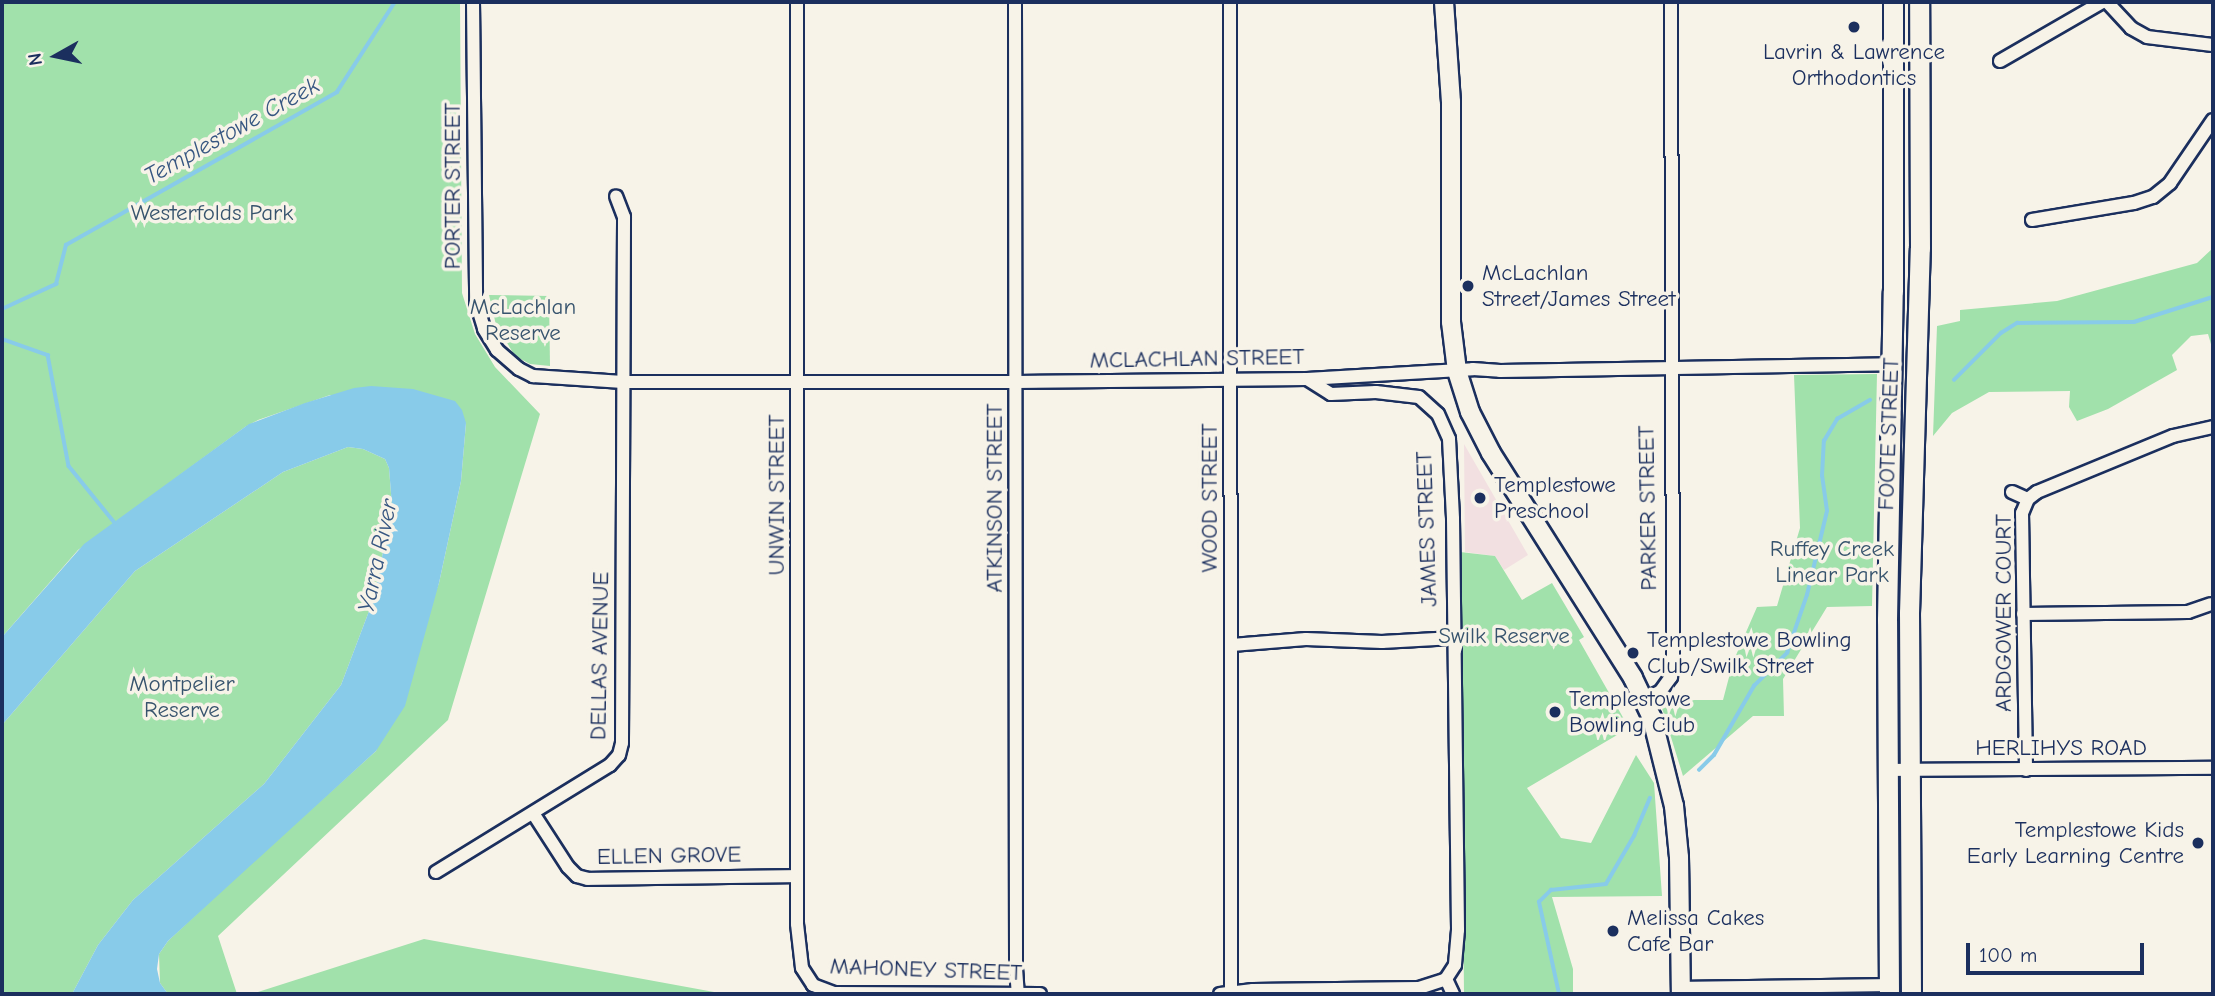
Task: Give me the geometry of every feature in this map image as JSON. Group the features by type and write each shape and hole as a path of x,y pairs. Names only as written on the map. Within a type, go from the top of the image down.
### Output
{"main road":[{"path":"1444,2 1451,102"},
{"path":"1456,2 1451,102 1451,322 1457,371 1470,412 1491,453 1644,699 1674,806 1679,857 1681,991"},
{"name":"FOOTE STREET","path":"1889,990 1887,770 1893,2"},
{"name":"FOOTE STREET","path":"1911,994 1911,489 1920,248 1919,2"},
{"path":"1891,364 1915,365"}],"street":[{"name":"PORTER STREET","path":"473,2 474,290 484,328 507,361"},
{"name":"UNWIN STREET","path":"797,2 797,876 800,956 805,976 813,985"},
{"name":"ATKINSON STREET","path":"1015,2 1018,994"},
{"name":"WOOD STREET","path":"1230,2 1231,994"},
{"name":"PARKER STREET","path":"1644,699 1660,692 1671,677 1673,661 1671,2"},
{"path":"2000,61 2105,2 2131,28 2147,37 2213,44"},
{"path":"2032,220 2134,203 2153,197 2169,183 2213,120"},
{"name":"DELLAS AVENUE","path":"436,872 610,765 619,755 622,743 624,216 616,196"},
{"name":"MCLACHLAN STREET","path":"507,361 542,378 623,382 798,383 1307,379 1457,371 1891,364"},
{"name":"JAMES STREET","path":"1307,379 1331,394 1376,392 1419,397 1432,406 1442,419 1451,455 1458,952 1452,973 1446,979"},
{"name":"ARDGOWER COURT","path":"2026,769 2022,513 2028,499 2037,492 2173,436 2213,427"},
{"name":"ARDGOWER COURT","path":"2012,492 2028,499"},
{"path":"2024,614 2188,612 2211,604"},
{"path":"1232,645 1306,639 1382,642 1454,638"},
{"name":"HERLIHYS ROAD","path":"1887,770 2213,768"},
{"name":"ELLEN GROVE","path":"533,813 568,867 577,876 588,879 797,876"},
{"path":"1220,994 1419,988 1446,979 1452,994"},
{"name":"MAHONEY STREET","path":"813,985 834,993 1040,994"},
{"path":"1681,991 1889,990"}],"shaded area":[{"name":"Templestowe Preschool","path":"1464,444 1528,555 1504,570 1495,556 1465,552"}],"green space":[{"name":"Westerfolds Park","path":"2,2 460,2 462,293 475,334 495,367 540,414 448,720 218,936 237,994 168,994 160,983 159,954 168,941 234,879 376,751 439,583 461,481 466,423 330,395 258,420 78,550 2,637"},
{"path":"2213,248 2213,351 2208,334 2191,336 2172,355 2177,370 2108,409 2077,421 2069,407 2070,391 1989,392 1952,413 1933,436 1937,326 1960,321 1960,310 2057,301 2197,263"},
{"name":"McLachlan Reserve","path":"489,295 549,296 550,366 530,364 515,356 496,325"},
{"name":"Ruffey Creek Linear Park","path":"1877,374 1872,606 1827,607 1783,679 1784,716 1753,716 1683,776 1662,708 1694,700 1723,700 1733,662 1757,607 1777,606 1800,528 1794,375"},
{"name":"Montpelier Reserve","path":"348,447 363,449 385,459 389,468 392,506 374,598 341,685 264,784 133,900 98,945 72,994 2,994 2,725 135,571 283,472"},
{"name":"Swilk Reserve","path":"1460,552 1495,556 1522,600 1552,583 1584,637 1579,640 1629,728 1527,788 1561,838 1591,843 1636,755 1654,783 1662,896 1552,897 1573,969 1573,994 1464,994"},
{"path":"424,939 725,994 252,994"}],"water":[{"path":"371,386 413,389 455,401 462,410 466,423 461,481 439,583 405,706 376,751 168,941 159,954 157,969 160,983 168,994 72,994 98,945 133,900 264,784 341,685 374,598 392,506 389,468 385,459 363,449 348,447 283,472 135,571 2,725 2,637 84,544 249,424 305,403 354,388"}],"waterway":[{"name":"Templestowe Creek","path":"2,309 56,284 66,245 337,92 395,2"},
{"path":"1954,380 2001,333 2017,323 2134,322 2213,297"},
{"name":"Templestowe Creek","path":"2,339 48,355 69,466 115,523"},
{"path":"1699,770 1714,755 1754,686 1787,653 1807,595 1827,511 1822,476 1824,441 1837,419 1870,400"},
{"path":"1559,994 1539,902 1551,890 1606,884 1634,836 1650,798"}],"place":[{"name":"Lavrin & Lawrence Orthodontics","path":"1854,27"},
{"name":"McLachlan Street/James Street","path":"1468,286"},
{"name":"Templestowe Preschool","path":"1480,498"},
{"name":"Templestowe Bowling Club/Swilk Street","path":"1633,653"},
{"name":"Templestowe Bowling Club","path":"1555,712"},
{"name":"Templestowe Kids Early Learning Centre","path":"2198,843"},
{"name":"Melissa Cakes Cafe Bar","path":"1613,931"}],"water label":[{"name":"Yarra River","path":"378,556"}]}
